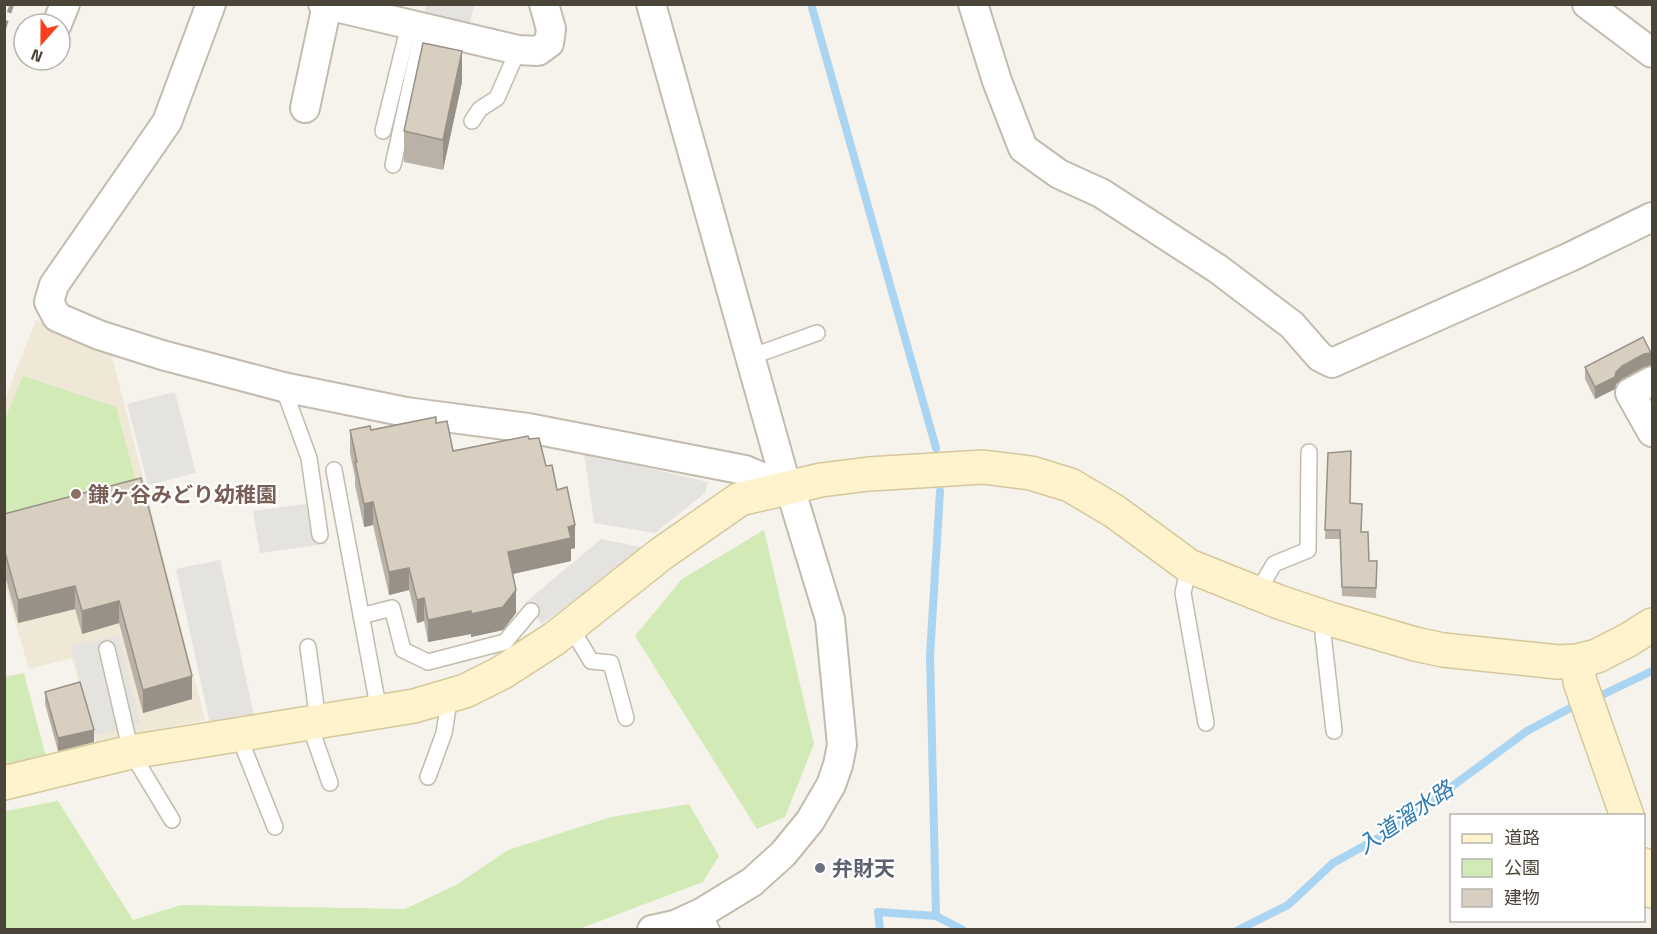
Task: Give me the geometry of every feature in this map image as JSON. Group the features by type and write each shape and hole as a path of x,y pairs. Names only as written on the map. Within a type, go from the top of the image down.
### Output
{"street":[{"path":"211,4 167,122 54,285 49,302 57,317 99,335 162,356 283,387 406,412 528,428 745,470 788,488"},
{"path":"305,108 325,5 518,50 538,51 549,43 551,29 544,4"},
{"path":"651,4 788,488 830,620 842,745 831,785 810,821 783,854 707,921 666,928"},
{"path":"972,4 997,81 1023,148 1059,174 1101,193 1218,269 1292,325 1320,357 1332,363 1570,257 1653,217"},
{"path":"1587,4 1653,53"},
{"path":"1653,381 1630,393 1653,432"},
{"path":"4,783 132,752 414,706 465,691 501,673 554,639 725,507 740,499 821,480 869,474 983,467 1031,473 1070,486 1114,511 1189,566 1330,619 1443,650 1558,662 1577,661 1597,656 1653,625"},
{"path":"1577,661 1580,682 1626,814"},
{"path":"1645,868 1653,891"}],"lane":[{"path":"383,131 416,26"},
{"path":"393,165 416,26"},
{"path":"472,121 480,109 497,98 518,50"},
{"path":"750,357 817,333"},
{"path":"283,387 309,458 320,535"},
{"path":"1257,593 1274,564 1308,550 1309,452"},
{"path":"333,470 379,711"},
{"path":"1189,566 1183,593 1206,723"},
{"path":"361,616 392,608 403,650 428,662 506,642 531,611"},
{"path":"1330,619 1323,634 1334,731"},
{"path":"570,626 591,661 612,663 626,718"},
{"path":"308,646 313,722 330,783"},
{"path":"107,649 132,752 172,820"},
{"path":"428,777 444,733 450,695"},
{"path":"238,734 275,828"}],"shaded area":[{"path":"426,4 474,5 470,23 424,13"},
{"name":"鎌ヶ谷みどり幼稚園","path":"36,320 110,349 205,720 96,743 72,658 29,669 5,586 4,402"},
{"path":"175,392 196,473 148,485 127,404"},
{"path":"584,453 708,482 705,493 655,533 594,523"},
{"path":"320,502 326,544 260,553 253,511"},
{"path":"601,539 646,548 542,624 525,603"},
{"path":"220,560 254,715 210,724 176,569"},
{"path":"119,635 140,724 96,735 71,646"}],"green space":[{"path":"23,376 116,407 138,489 5,523 5,419"},
{"path":"764,530 814,744 785,817 757,829 635,636 682,579"},
{"path":"24,673 47,761 5,765 4,677"},
{"path":"58,801 133,920 181,905 405,909 456,885 508,850 611,817 689,804 719,856 703,882 579,929 5,929 5,811"}],"building":[{"path":"423,43 462,51 443,140 404,131"},
{"path":"1643,337 1651,353 1644,354 1622,366 1616,372 1615,377 1595,387 1585,367"},
{"path":"436,417 436,423 447,421 453,451 528,436 529,439 539,438 546,466 552,465 557,490 567,487 575,525 568,527 571,538 508,552 516,590 503,607 428,620 424,598 417,600 409,568 389,572 373,502 364,504 350,430 370,426 371,430"},
{"path":"1351,451 1350,503 1362,504 1361,532 1368,532 1369,561 1377,561 1376,588 1342,587 1340,530 1325,530 1328,453"},
{"path":"141,478 192,676 143,690 119,601 82,611 75,586 18,600 4,549 4,514"},
{"path":"80,682 94,730 58,738 45,692"}],"waterway":[{"path":"811,4 936,448"},
{"path":"936,916 930,656 940,491"},
{"name":"入道溜水路","path":"1604,694 1652,671"},
{"name":"入道溜水路","path":"1238,930 1288,905 1333,863 1393,830 1527,731 1574,706"},
{"name":"入道溜水路","path":"880,930 878,912 936,916 963,930"}],"railway":[{"path":"4,28 12,4"}],"place":[{"name":"鎌ヶ谷みどり幼稚園","path":"76,494"},
{"name":"弁財天","path":"820,868"}]}
